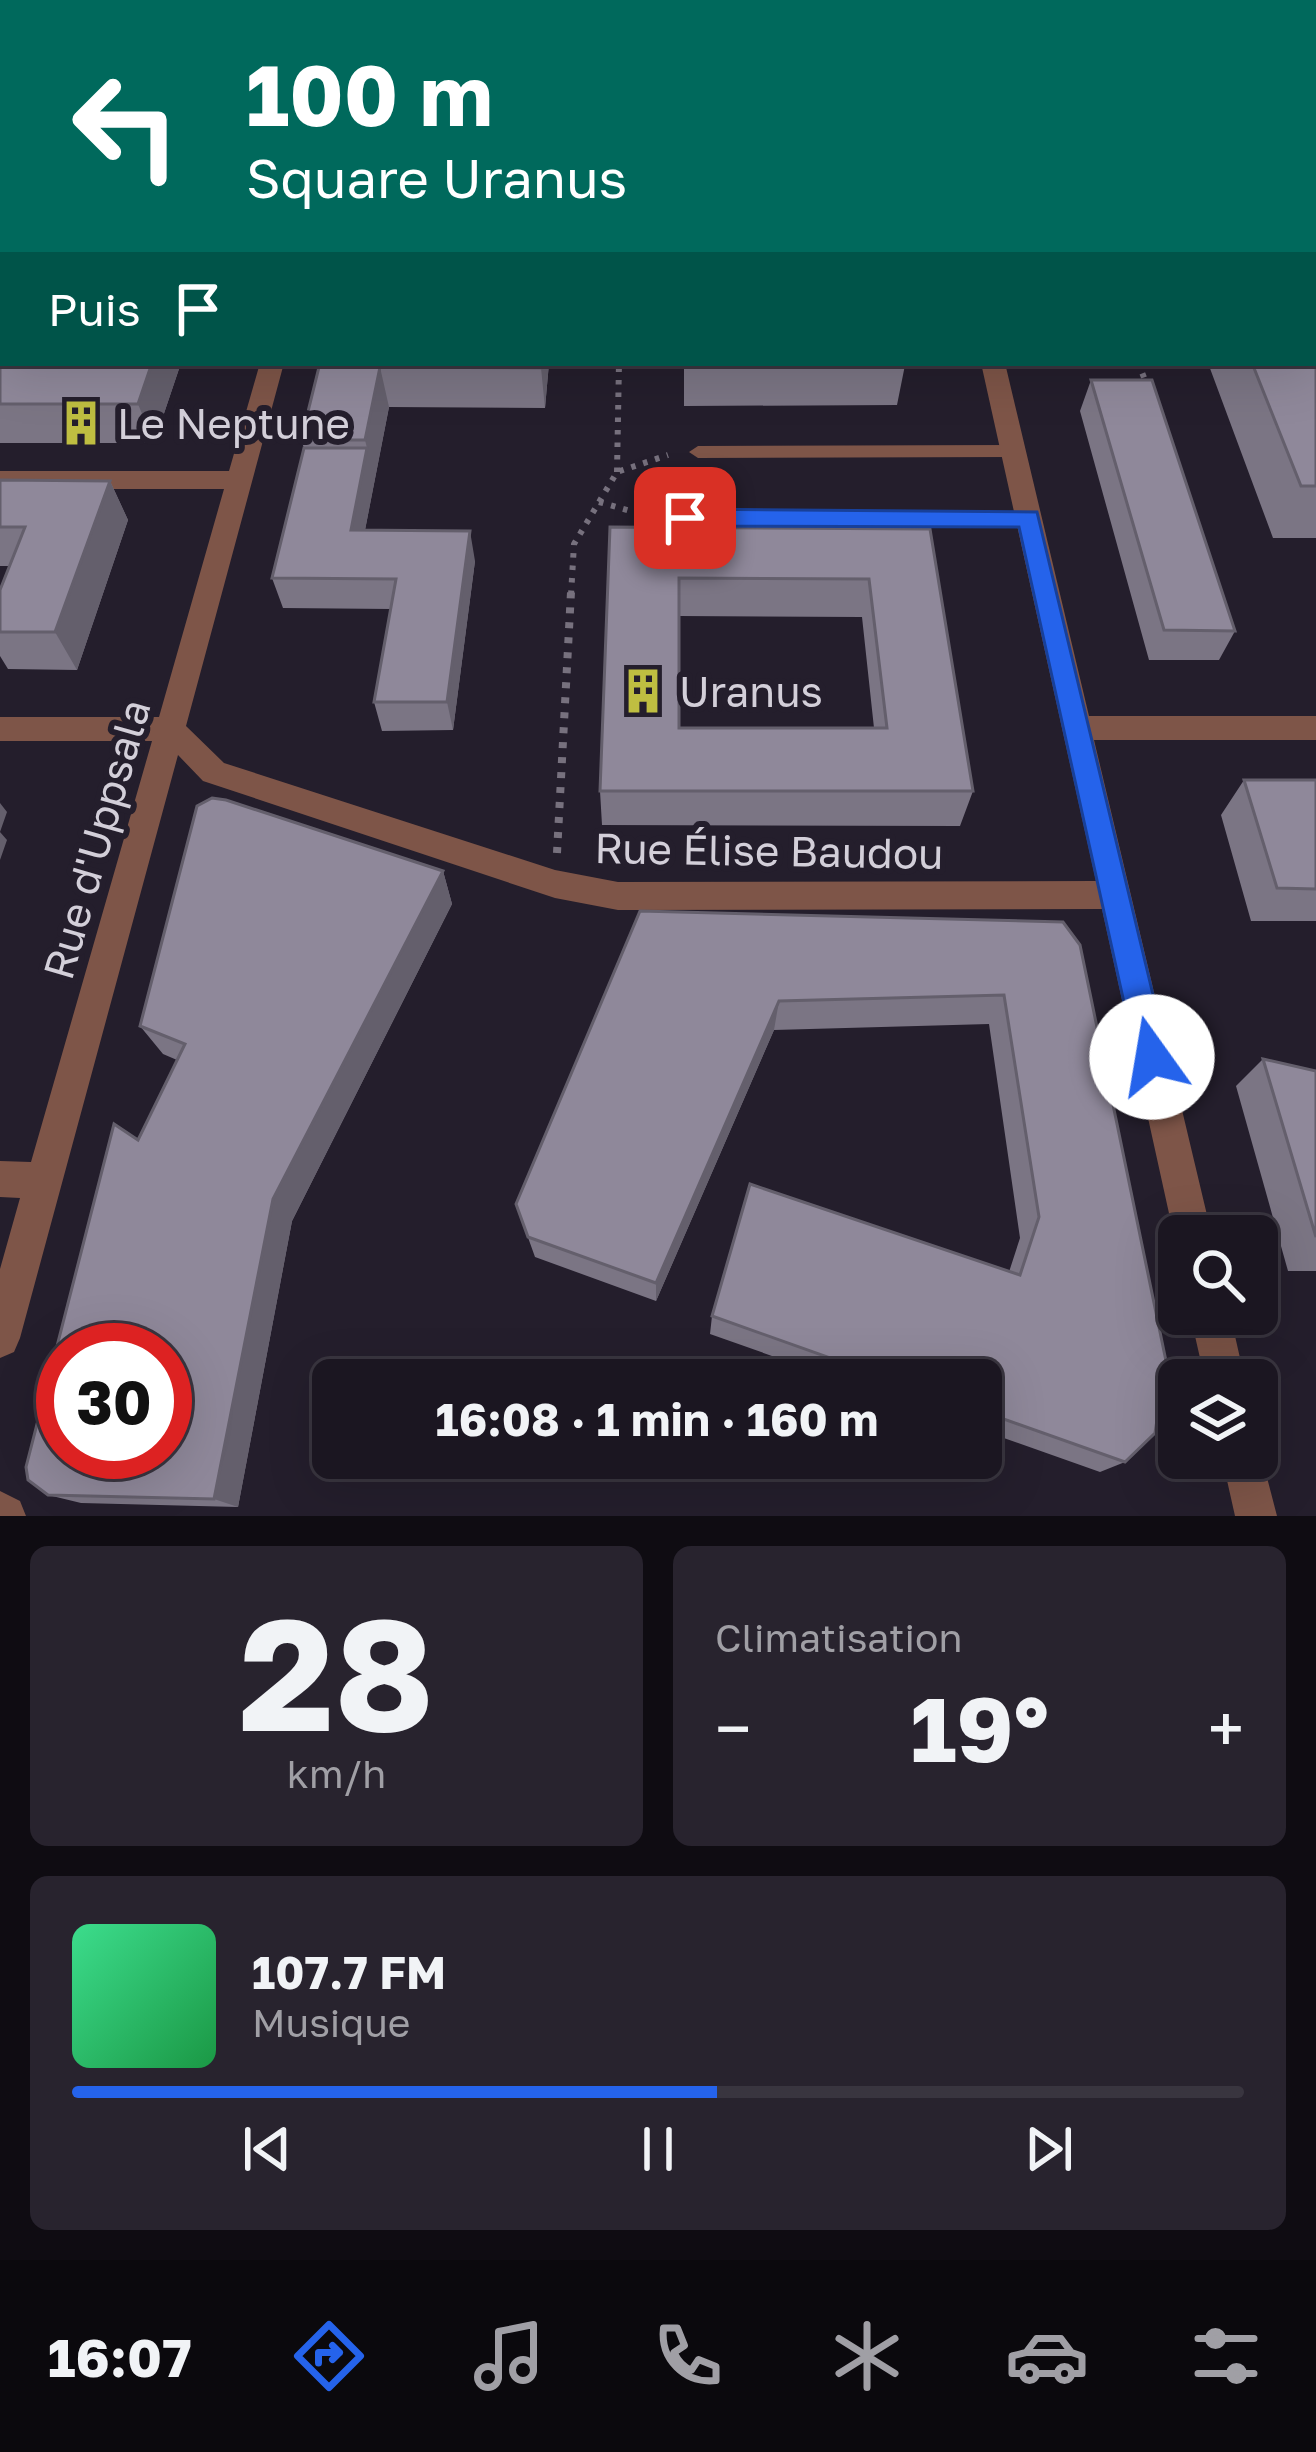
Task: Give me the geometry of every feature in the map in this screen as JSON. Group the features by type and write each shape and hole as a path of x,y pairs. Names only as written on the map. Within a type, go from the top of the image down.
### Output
{"street":[{"name":"Rue d'Uppsala","path":"0,1338 271,366"},
{"path":"994,366 1187,1215"},
{"path":"0,480 240,480"},
{"path":"1076,728 1316,728"},
{"path":"0,729 170,729"},
{"name":"Rue Élise Baudou","path":"170,729 214,772 555,884 618,896 1114,896"},
{"path":"0,1179 44,1180"},
{"path":"1248,1479 1256,1516"}],"lane":[{"path":"698,452 1013,451"},
{"path":"685,518 1029,518"}],"path":[{"path":"555,884 574,544 617,472 619,366"},
{"path":"1138,366 1156,409"},
{"path":"617,472 648,458 698,452"},
{"path":"599,502 646,518 685,518"}],"building":[{"path":"0,366 151,366 138,404 0,404"},
{"path":"319,366 541,366 380,367 365,440 301,440"},
{"path":"1253,366 1316,366 1316,486 1301,486"},
{"path":"1091,380 1152,380 1235,631 1164,630"},
{"path":"304,448 367,448 351,530 470,531 447,702 374,702 396,579 272,578"},
{"path":"0,480 110,481 55,632 0,632 0,590 25,527 0,527"},
{"name":"Uranus","path":"610,527 930,529 973,791 600,791","holes":["679,578 869,579 887,728 679,728"]},
{"path":"1244,780 1316,780 1316,889 1277,888"},
{"path":"212,798 443,871 273,1199 214,1499 48,1495 28,1480 26,1467 36,1428 36,1479 192,1479 192,1323 63,1323 114,1124 138,1140 185,1044 140,1026 197,806"},
{"path":"640,911 1063,922 1080,945 1166,1359 1158,1359 1155,1433 1125,1462 1002,1418 1002,1359 833,1359 712,1316 750,1184 1020,1275 1039,1217 1004,995 779,1001 656,1283 528,1237 516,1204"},
{"path":"1263,1059 1316,1071 1316,1237"}],"place":[{"name":"Le Neptune","path":"81,423"},
{"name":"Uranus","path":"643,691"}],"route":[{"path":"685,518 1029,518 1152,1057"}]}
